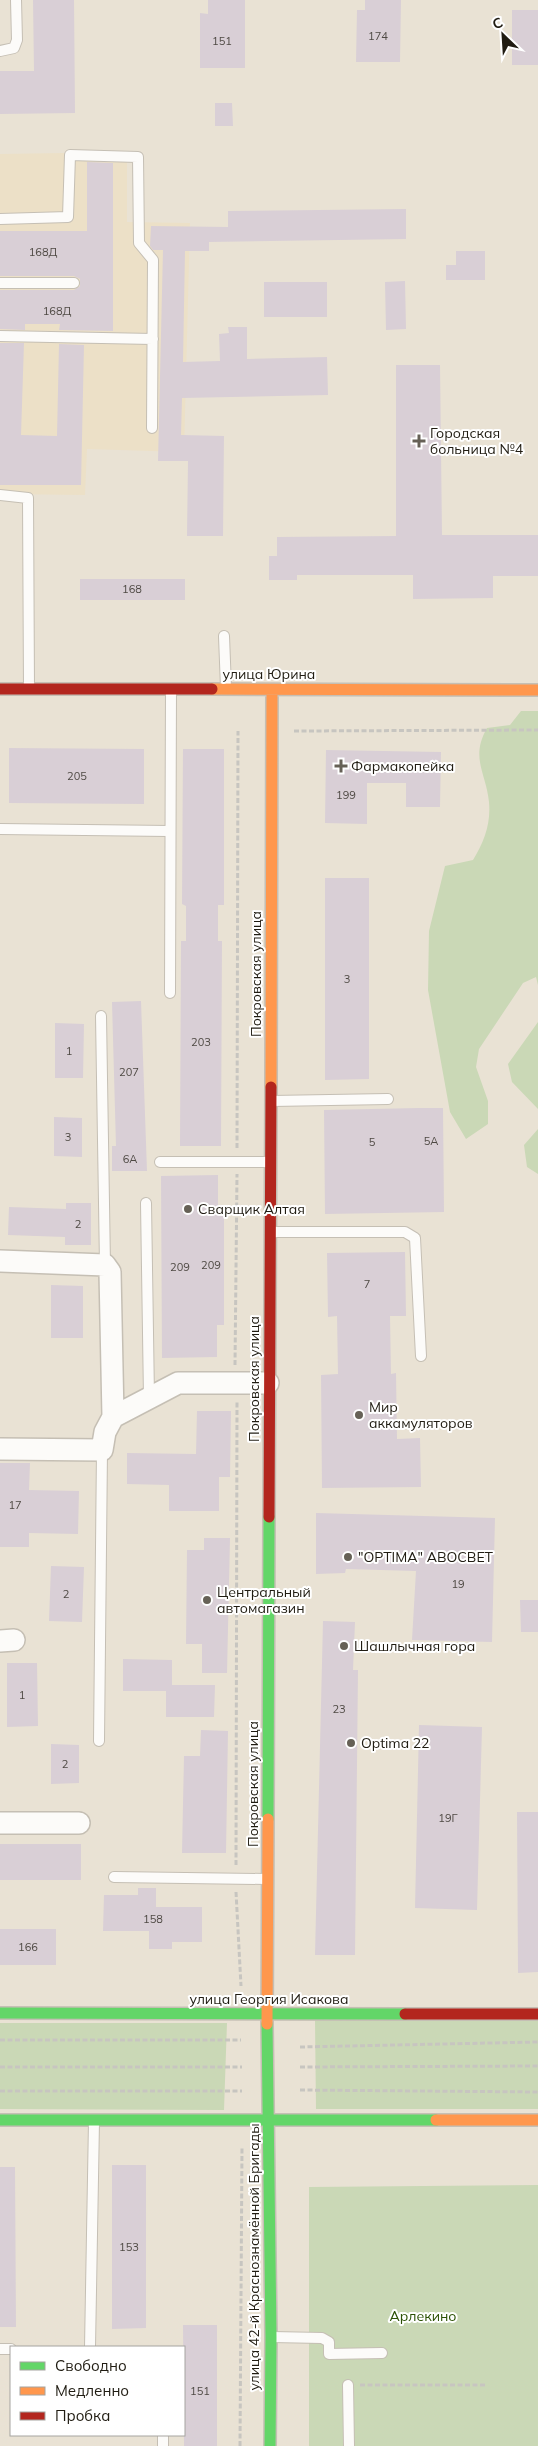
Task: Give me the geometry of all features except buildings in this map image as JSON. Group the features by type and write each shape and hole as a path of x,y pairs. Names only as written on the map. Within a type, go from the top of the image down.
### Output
{"street":[{"name":"улица Юрина","path":"0,689 538,690"},
{"name":"Покровская улица","path":"267,2068 272,690"},
{"path":"0,1261 105,1264 110,1272 112,1281 113,1416 105,1432 102,1450 0,1449"},
{"path":"113,1416 178,1383 268,1383"},
{"path":"0,1823 79,1823"},
{"name":"улица Георгия Исакова","path":"0,2014 538,2014"},
{"name":"улица 42-й Краснознамённой Бригады","path":"267,2068 271,2337 270,2446"},
{"path":"0,2120 538,2120"}],"lane":[{"path":"0,51 14,48 17,40 16,0"},
{"path":"0,218 68,217 70,155 138,157 139,243 153,260 152,428"},
{"path":"0,283 74,283"},
{"path":"0,336 153,339"},
{"path":"0,495 28,498 29,688"},
{"path":"224,636 226,689"},
{"path":"170,689 170,993"},
{"path":"0,830 169,832"},
{"path":"101,1016 105,1264"},
{"path":"271,1101 388,1099"},
{"path":"160,1162 270,1162"},
{"path":"146,1202 148,1397"},
{"path":"269,1232 405,1232 415,1238 421,1356"},
{"path":"99,1741 102,1450"},
{"path":"114,1877 268,1879"},
{"path":"90,2346 94,2120"},
{"path":"271,2337 322,2338 328,2342 329,2354 382,2352"},
{"path":"348,2385 349,2446"}],"path":[{"path":"272,731 538,730"},
{"path":"238,731 235,1384 237,1403 236,1879 241,1986"},
{"path":"0,2040 241,2040"},
{"path":"300,2047 538,2042"},
{"path":"300,2067 538,2066"},
{"path":"0,2067 242,2067"},
{"path":"300,2090 538,2092"},
{"path":"0,2092 242,2091"},
{"path":"240,2446 242,2147"},
{"path":"348,2385 485,2385"}],"shaded area":[{"path":"127,152 127,222 190,223 184,452 87,449 85,495 0,494 0,154"}],"green space":[{"path":"521,711 538,711 538,985 536,977 523,983 479,1049 476,1067 488,1101 488,1124 466,1139 450,1112 428,990 429,931 445,866 473,860 486,833 489,818 489,802 479,757 482,739 487,728 510,725"},
{"path":"538,1022 538,1109 512,1082 508,1064"},
{"path":"538,1129 538,1174 527,1167 524,1145"},
{"path":"315,2020 538,2021 538,2109 316,2109"},
{"path":"0,2023 227,2023 224,2110 0,2109"},
{"name":"Арлекино","path":"538,2185 538,2446 309,2446 309,2187"}],"traffic: fast":[{"path":"268,1819 269,1517"},
{"path":"0,2013 405,2014"},
{"path":"267,2024 271,2337 270,2446"},
{"path":"0,2120 436,2120"}],"traffic: slow":[{"path":"212,689 538,690"},
{"path":"271,1087 272,690"},
{"path":"267,2024 268,1819"},
{"path":"436,2120 538,2120"}],"traffic: jam":[{"path":"0,689 212,689"},
{"path":"269,1517 271,1087"},
{"path":"405,2014 538,2014"}],"place":[{"name":"Городская больница №4","path":"419,441"},
{"name":"Фармакопейка","path":"341,766"},
{"name":"Сварщик Алтая","path":"188,1209"},
{"name":"Мир аккамуляторов","path":"359,1415"},
{"name":"\"OPTIMA\" АВОСВЕТ","path":"348,1557"},
{"name":"Центральный автомагазин","path":"207,1600"},
{"name":"Шашлычная гора","path":"344,1646"},
{"name":"Optima 22","path":"351,1743"}]}
